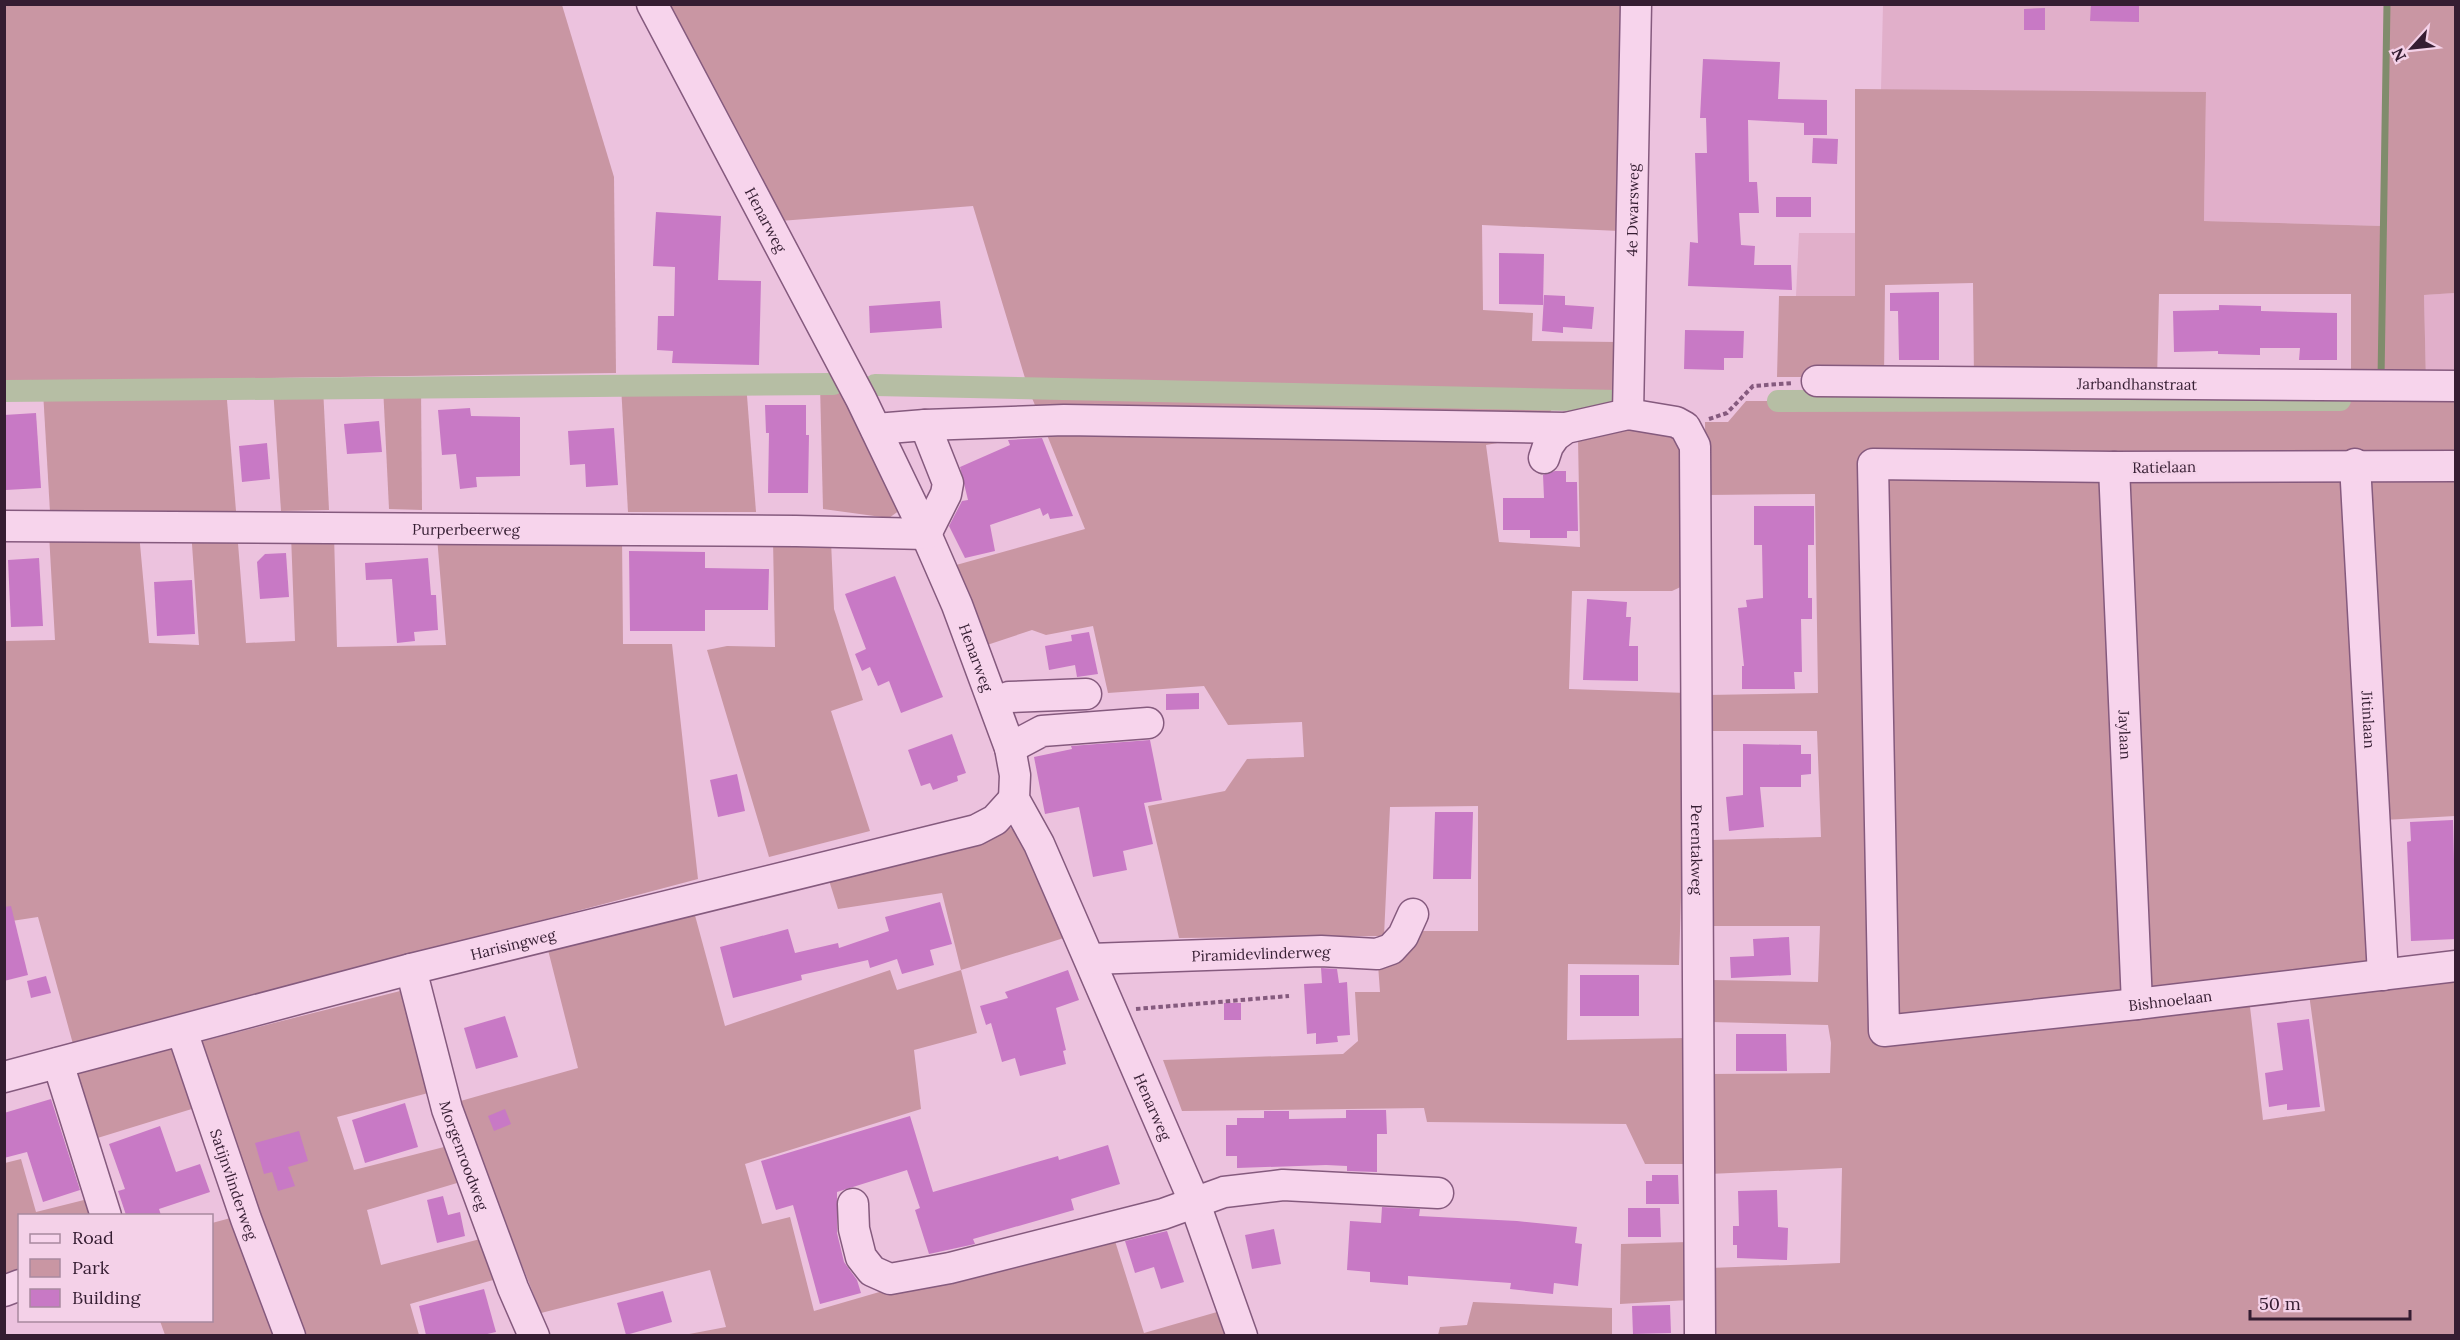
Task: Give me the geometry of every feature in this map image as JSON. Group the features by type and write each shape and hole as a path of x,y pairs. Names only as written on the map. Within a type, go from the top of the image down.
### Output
{"street":[{"name":"Henarweg","path":"652,4 876,429 926,534 957,605 1010,748 1015,775 1014,799 1039,843 1194,1201 1242,1335"},
{"name":"4e Dwarsweg","path":"1628,414 1636,4"},
{"name":"Jarbandhanstraat","path":"1817,381 2456,386"},
{"path":"876,429 1064,420 1566,428 1628,414 1676,422 1685,427"},
{"path":"925,425 948,483 946,494 926,534"},
{"name":"Perentakweg","path":"1685,427 1695,446 1701,1335"},
{"path":"1544,458 1555,436 1566,428"},
{"name":"Ratielaan","path":"1884,1031 1874,464 2114,467 2355,464 2456,466"},
{"name":"Jitinlaan","path":"2355,464 2383,975"},
{"name":"Jaylaan","path":"2114,467 2137,1004"},
{"name":"Purperbeerweg","path":"4,526 796,531 926,534"},
{"path":"994,703 1009,697 1086,694"},
{"path":"1010,748 1042,731 1148,723"},
{"name":"Harisingweg","path":"4,1077 411,969 976,830 995,820 1014,799"},
{"name":"Piramidevlinderweg","path":"1090,959 1321,951 1377,954 1391,949 1403,936 1413,915"},
{"name":"Bishnoelaan","path":"1884,1031 2456,966"},
{"name":"Morgenroodweg","path":"411,969 447,1109 513,1288 534,1335"},
{"name":"Satijnvlinderweg","path":"182,1031 246,1219 290,1335"},
{"path":"58,1063 106,1214"},
{"path":"853,1204 861,1257 872,1271 890,1279 950,1268 1163,1214 1224,1192 1283,1185 1438,1193"}],"path":[{"path":"1685,427 1727,413 1753,386 1817,381"},
{"path":"1112,1010 1289,996"}],"shaded area":[{"path":"1883,5 2387,5 2384,226 2204,221 2206,92 1881,90"},
{"path":"1799,233 1855,233 1855,297 1796,296"},
{"path":"2455,293 2455,382 2426,382 2424,295"}],"green space":[{"path":"4,5 562,5 614,177 616,373 5,382"},
{"path":"661,5 1622,5 1620,231 1482,225 1483,310 1533,313 1532,341 1617,342 1618,401 1558,401 1532,437 1486,445 1499,542 1580,547 1578,438 1630,419 1680,430 1687,584 1672,591 1572,591 1569,689 1687,693 1679,965 1568,964 1567,1040 1687,1038 1686,1164 1645,1164 1626,1124 1427,1122 1424,1108 1182,1111 1163,1060 1343,1054 1358,1041 1355,992 1380,992 1377,951 1418,931 1478,931 1478,806 1390,807 1384,936 1179,938 1148,806 1225,791 1247,759 1304,757 1302,722 1228,725 1204,686 1108,693 1093,626 1046,635 1032,630 981,647 949,567 1085,529 1028,388 973,206 780,221"},
{"path":"2387,5 2455,5 2455,293 2424,295 2426,382 2351,380 2351,294 2159,294 2157,380 1974,381 1973,283 1885,285 1884,377 1777,377 1779,296 1855,296 1855,89 2206,92 2204,221 2383,226"},
{"path":"746,383 756,512 628,512 621,385"},
{"path":"820,384 843,384 900,510 889,518 823,509"},
{"path":"383,386 421,386 422,510 389,509"},
{"path":"323,387 329,510 281,511 273,388"},
{"path":"226,388 236,511 50,512 43,391"},
{"path":"2455,400 2455,459 1867,459 1876,1038 2249,998 2263,1120 2325,1111 2309,994 2455,976 2455,1335 1712,1335 1710,1268 1840,1263 1842,1168 1709,1174 1708,1074 1830,1073 1831,1043 1828,1025 1711,1022 1711,980 1818,982 1820,926 1708,926 1710,840 1821,837 1817,731 1707,731 1707,695 1818,693 1815,494 1706,495 1705,422 1728,422 1746,401"},
{"path":"1880,470 2108,475 2129,1000 1891,1024"},
{"path":"2364,472 2455,473 2455,816 2384,820"},
{"path":"2348,474 2373,969 2143,998 2125,475"},
{"path":"191,530 237,531 246,643 295,641 291,535 334,534 337,647 446,645 437,537 622,535 623,644 672,644 698,879 73,1044 38,917 5,922 5,641 55,640 49,534 139,533 149,643 199,645"},
{"path":"773,540 831,541 834,609 863,700 831,711 870,831 769,857 707,650 727,646 775,647"},
{"path":"1009,827 1025,837 1067,937 961,970 942,893 838,909 827,874"},
{"path":"693,908 725,1026 890,970 897,990 961,970 977,1033 914,1050 921,1109 745,1164 762,1224 790,1217 814,1311 1110,1225 1144,1333 1224,1310 1232,1335 684,1335 726,1327 710,1270 541,1313 457,1102 578,1068 547,946"},
{"path":"408,989 432,1092 337,1117 354,1170 444,1147 457,1183 367,1210 381,1265 484,1238 500,1278 410,1304 419,1335 299,1335 195,1043"},
{"path":"171,1048 180,1057 195,1108 91,1140 71,1073"},
{"path":"21,1159 36,1212 88,1199 92,1214 18,1214 18,1283 5,1288 5,1163"},
{"path":"238,1216 282,1335 165,1335 160,1322 213,1322 213,1223"},
{"path":"1688,1242 1689,1300 1620,1304 1621,1244"},
{"path":"1473,1302 1612,1308 1612,1335 1438,1335 1440,1327 1467,1325"}],"building":[{"path":"2091,4 2139,4 2139,22 2090,21"},
{"path":"2045,8 2045,30 2024,30 2024,9"},
{"path":"1703,59 1780,62 1778,99 1827,100 1827,135 1804,135 1804,123 1748,120 1749,182 1757,182 1759,213 1739,213 1741,245 1755,246 1754,265 1791,265 1792,290 1688,286 1690,242 1698,243 1695,153 1707,153 1706,118 1700,118"},
{"path":"1813,138 1838,139 1837,164 1812,163"},
{"path":"1776,197 1811,197 1811,217 1776,217"},
{"path":"656,212 721,216 718,280 761,281 759,365 672,363 673,351 657,350 658,316 674,316 675,267 653,266"},
{"path":"1499,253 1544,254 1543,305 1499,304"},
{"path":"1939,292 1939,360 1899,360 1898,311 1890,311 1890,293"},
{"path":"1544,295 1565,296 1565,305 1594,307 1592,329 1563,327 1563,333 1542,331"},
{"path":"940,301 942,328 870,333 869,306"},
{"path":"2219,305 2261,306 2261,311 2337,313 2337,360 2299,360 2300,348 2260,348 2260,355 2218,354 2218,351 2174,352 2173,311 2219,310"},
{"path":"1685,330 1744,331 1743,358 1724,358 1724,370 1684,369"},
{"path":"765,405 806,405 806,435 809,435 808,493 768,493 769,433 766,433"},
{"path":"470,408 471,416 520,417 520,476 476,477 477,487 460,489 456,454 442,455 438,410"},
{"path":"36,413 41,488 6,490 4,415"},
{"path":"379,421 382,452 347,454 344,424"},
{"path":"614,428 618,485 586,487 585,464 570,465 568,431"},
{"path":"1042,438 1073,516 1050,519 1048,513 1043,516 1040,508 990,525 995,551 965,558 949,526 962,501 968,500 960,467 1010,445 1008,440"},
{"path":"267,443 270,479 242,482 239,446"},
{"path":"1555,471 1566,471 1566,482 1577,482 1578,531 1567,531 1567,538 1530,538 1530,530 1503,530 1503,498 1544,498 1543,475"},
{"path":"1754,506 1814,506 1814,545 1808,545 1808,598 1812,598 1812,619 1801,619 1802,672 1794,672 1795,689 1742,689 1742,666 1744,666 1738,608 1747,607 1746,600 1763,598 1762,545 1754,545"},
{"path":"629,551 705,552 705,568 769,569 768,610 705,610 705,631 630,631"},
{"path":"286,553 289,597 260,599 257,562 265,554"},
{"path":"39,558 43,626 11,627 8,560"},
{"path":"428,558 431,595 436,595 438,630 414,632 415,641 397,643 392,579 366,580 365,563"},
{"path":"895,576 943,697 901,713 889,681 878,686 870,667 862,671 855,654 866,649 845,594"},
{"path":"192,580 195,634 157,636 154,582"},
{"path":"1587,599 1627,602 1626,617 1631,617 1629,646 1638,646 1638,681 1583,680"},
{"path":"1089,632 1098,674 1077,677 1075,665 1049,670 1045,646 1072,641 1071,635"},
{"path":"1199,693 1199,709 1166,710 1166,694"},
{"path":"952,734 966,773 957,776 958,781 933,790 930,783 921,786 908,750"},
{"path":"1150,740 1162,800 1144,803 1153,844 1123,851 1127,870 1093,877 1079,807 1045,814 1034,757 1072,749 1071,746"},
{"path":"1743,744 1801,745 1801,754 1811,754 1811,774 1801,775 1801,787 1760,787 1764,827 1729,831 1726,797 1743,795"},
{"path":"737,774 745,811 718,817 710,780"},
{"path":"1435,812 1473,812 1471,879 1433,879"},
{"path":"2453,820 2456,939 2411,941 2407,842 2411,841 2410,822"},
{"path":"940,902 952,944 930,950 934,965 902,974 897,959 870,968 868,960 801,975 802,980 733,998 720,947 788,929 795,953 838,943 839,948 889,931 885,917"},
{"path":"11,906 28,975 4,981 4,907"},
{"path":"1789,937 1791,975 1731,978 1730,957 1754,956 1753,939"},
{"path":"1321,968 1337,969 1339,983 1347,982 1350,1035 1337,1036 1338,1042 1316,1044 1316,1033 1307,1034 1304,984 1322,983"},
{"path":"1068,970 1079,1000 1056,1008 1066,1050 1063,1051 1066,1064 1020,1076 1015,1058 1002,1062 991,1023 986,1025 980,1006 1008,998 1005,992"},
{"path":"1580,975 1639,975 1639,1016 1580,1016"},
{"path":"46,976 51,993 31,998 27,981"},
{"path":"1224,1003 1241,1003 1241,1020 1224,1020"},
{"path":"505,1016 518,1057 476,1069 464,1028"},
{"path":"2309,1019 2320,1107 2287,1110 2287,1104 2269,1107 2265,1073 2283,1070 2277,1023"},
{"path":"1736,1034 1786,1034 1787,1071 1736,1071"},
{"path":"51,1099 80,1190 43,1202 27,1152 4,1158 4,1113"},
{"path":"405,1103 418,1147 365,1163 352,1120"},
{"path":"505,1109 511,1124 494,1131 488,1116"},
{"path":"1346,1110 1386,1110 1387,1134 1377,1134 1377,1172 1347,1171 1347,1166 1326,1165 1237,1168 1237,1156 1226,1156 1226,1125 1237,1125 1237,1118 1264,1118 1264,1111 1289,1111 1289,1119 1346,1118"},
{"path":"910,1116 933,1192 1058,1156 1059,1160 1108,1145 1120,1184 1071,1199 1074,1210 973,1239 975,1244 929,1254 915,1210 920,1208 907,1170 837,1192 837,1233 844,1262 857,1280 861,1293 820,1304 793,1205 776,1210 761,1161"},
{"path":"160,1126 176,1172 200,1164 210,1192 159,1209 161,1214 126,1214 118,1191 125,1189 109,1144"},
{"path":"299,1131 308,1161 288,1167 295,1186 278,1191 272,1172 264,1174 255,1143"},
{"path":"1652,1175 1678,1175 1679,1204 1646,1204 1646,1181 1652,1181"},
{"path":"1777,1190 1778,1227 1788,1228 1787,1260 1737,1258 1737,1245 1733,1245 1733,1226 1739,1226 1738,1191"},
{"path":"443,1196 448,1215 460,1212 465,1236 437,1243 427,1200"},
{"path":"1382,1207 1420,1209 1419,1216 1517,1221 1577,1227 1575,1243 1582,1244 1578,1286 1554,1283 1553,1294 1510,1289 1511,1283 1408,1276 1408,1285 1370,1282 1370,1272 1347,1270 1350,1221 1381,1223"},
{"path":"1628,1208 1660,1208 1661,1237 1628,1237"},
{"path":"1274,1229 1281,1264 1252,1269 1245,1235"},
{"path":"1167,1231 1184,1282 1161,1289 1154,1267 1135,1273 1125,1241"},
{"path":"484,1289 496,1332 483,1335 426,1335 419,1306"},
{"path":"663,1291 672,1322 626,1335 617,1303"},
{"path":"1670,1305 1671,1333 1633,1334 1632,1306"}],"waterway":[{"path":"2381,379 2387,4"},
{"path":"4,391 833,384"},
{"path":"875,385 1618,401"},
{"path":"1778,401 2340,400"}]}
